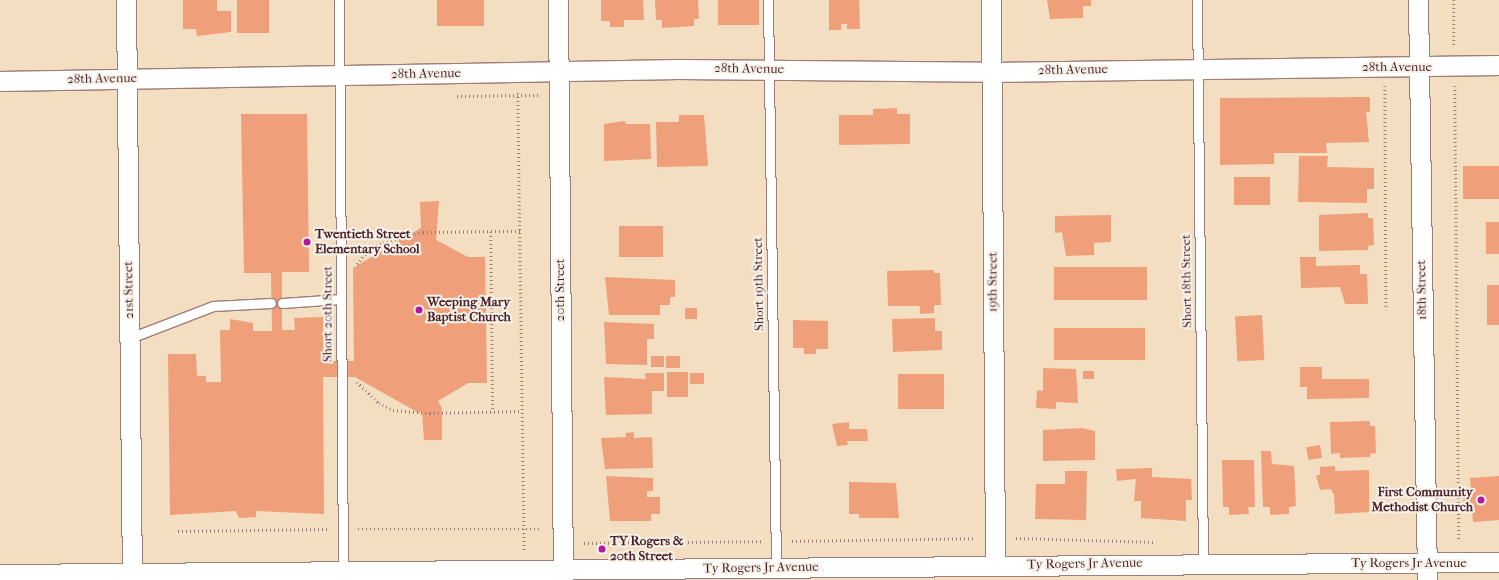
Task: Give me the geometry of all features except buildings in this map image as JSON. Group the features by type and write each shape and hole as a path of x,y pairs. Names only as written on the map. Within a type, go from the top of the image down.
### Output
{"street":[{"name":"21st Street","path":"126,0 132,577"},
{"name":"20th Street","path":"558,0 563,575"},
{"name":"19th Street","path":"990,0 995,565"},
{"name":"18th Street","path":"1418,0 1427,572"},
{"name":"28th Avenue","path":"0,81 559,72 769,70 991,72 1198,67 1418,67 1499,65"},
{"name":"Ty Rogers Jr Avenue","path":"0,574 132,577 343,576 525,570 563,575 776,568 1203,562 1427,572 1459,563 1499,562"}],"lane":[{"name":"Short 20th Street","path":"339,0 343,576"},
{"name":"Short 19th Street","path":"768,0 776,568"},
{"name":"Short 18th Street","path":"1197,0 1203,562"},
{"path":"282,303 341,299"},
{"path":"130,338 213,306 271,303"}],"path":[{"path":"1454,0 1459,563"},
{"path":"518,73 525,570"},
{"path":"1385,84 1386,310"},
{"path":"352,270 372,246 423,232 520,231"},
{"path":"491,232 493,412"},
{"path":"353,378 378,403 393,410 493,412 522,411"},
{"path":"178,531 544,529 562,543"}],"place":[{"name":"Twentieth Street Elementary School","path":"307,242"},
{"name":"Weeping Mary Baptist Church","path":"419,310"},
{"name":"First Community Methodist Church","path":"1481,500"},
{"name":"TY Rogers & 20th Street","path":"602,549"}]}
